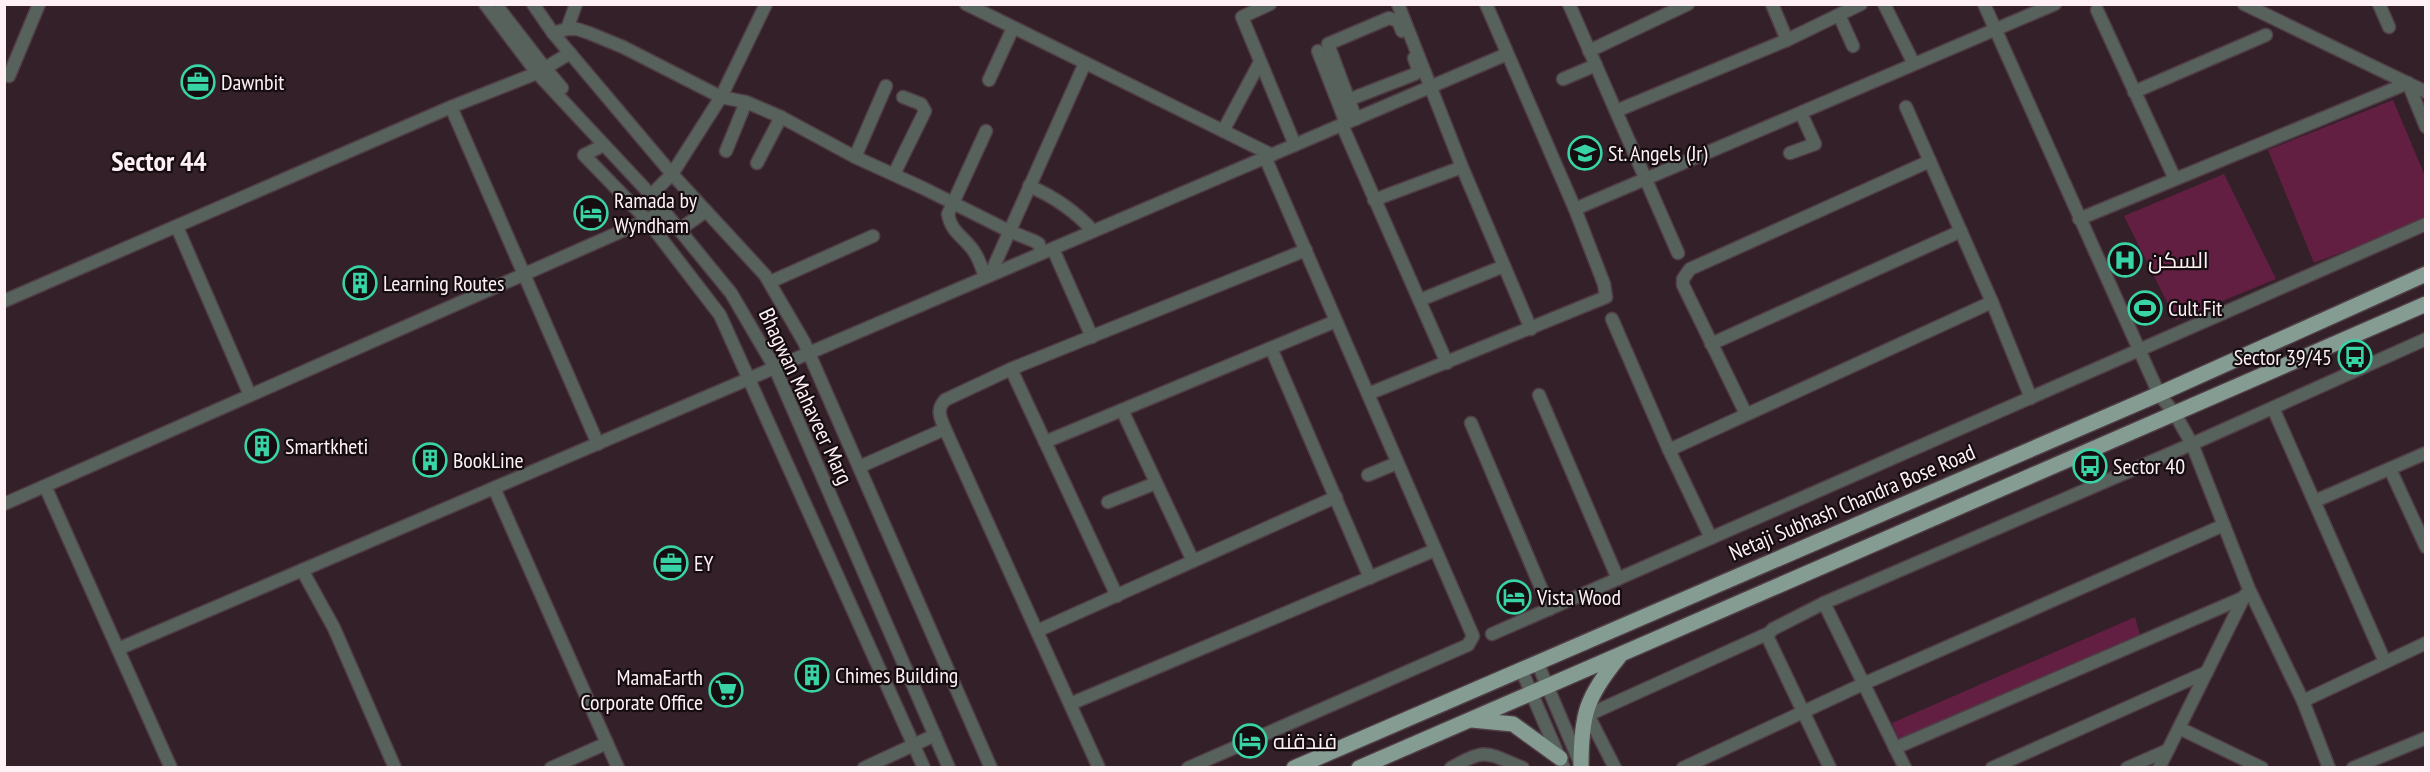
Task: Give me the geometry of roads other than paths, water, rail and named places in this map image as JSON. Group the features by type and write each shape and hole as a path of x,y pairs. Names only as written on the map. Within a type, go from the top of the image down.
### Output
{"main road":[{"name":"Netaji Subhash Chandra Bose Road","path":"1294,768 2160,394 2426,274"},
{"name":"Netaji Subhash Chandra Bose Road","path":"1359,768 2426,304"},
{"path":"1582,767 1581,732 1586,710 1605,674 1621,654"},
{"path":"1469,720 1513,724 1562,763"}],"street":[{"path":"4,74 9,76 39,4"},
{"name":"Bhagwan Mahaveer Marg","path":"485,4 604,145 663,210 731,293 778,366 949,768"},
{"name":"Bhagwan Mahaveer Marg","path":"496,4 541,71 657,189 738,289 778,366 958,768"},
{"path":"533,4 553,33 672,174 770,282 808,353 991,768"},
{"path":"567,29 576,4"},
{"path":"657,189 672,174 721,97 766,4"},
{"path":"966,4 1223,130 1269,156 1336,321 1473,636 1468,645 1188,768"},
{"path":"1270,4 1242,17 1295,145"},
{"path":"1398,4 1462,167 1531,329"},
{"path":"1368,394 1606,297 1604,284 1575,209 1486,4"},
{"path":"1569,4 1678,253"},
{"path":"1589,51 1688,4"},
{"path":"1772,4 1787,40"},
{"path":"1616,111 1787,40 1861,4"},
{"path":"1884,4 1914,64"},
{"path":"1984,4 2139,350 2160,394 2175,414 2192,444 2224,525 2247,593 2302,701 2329,768"},
{"path":"1575,209 1997,30 2033,9 2055,4"},
{"path":"2244,4 2426,92"},
{"path":"2379,4 2389,27"},
{"path":"2097,10 2175,179"},
{"path":"1839,15 1853,46"},
{"path":"1348,100 1417,71 1417,66 1395,19 1389,18 1328,44 1348,100 1348,122"},
{"path":"989,80 1013,28"},
{"path":"553,33 577,29 623,47 721,97 746,102 781,117 855,157 1039,244 1047,251 1092,337"},
{"path":"2134,92 2266,35"},
{"path":"1318,51 1348,122 1374,200 1447,363"},
{"path":"4,301 451,107 541,71 570,53"},
{"path":"118,649 1507,54"},
{"path":"1223,130 1260,62"},
{"path":"988,276 1085,63"},
{"path":"1563,79 1596,65"},
{"path":"2079,219 2408,83"},
{"path":"2408,83 2426,127"},
{"path":"855,157 886,86"},
{"path":"894,174 925,111 921,104 903,97"},
{"path":"726,151 746,102"},
{"path":"451,107 598,444"},
{"path":"1906,107 1992,302 2031,398"},
{"path":"1790,153 1815,144 1801,113"},
{"path":"757,163 781,117"},
{"path":"986,131 948,214 950,224 973,250 988,276"},
{"path":"604,145 584,155 647,220 720,315 924,768"},
{"path":"1746,414 1683,285 1683,279 1690,269 1930,161"},
{"path":"1374,200 1462,167"},
{"path":"1029,186 1048,194 1078,214 1093,231"},
{"path":"4,504 647,220 663,210"},
{"path":"686,225 706,212"},
{"path":"1492,634 2426,224"},
{"path":"177,227 250,395"},
{"path":"1711,344 1961,231"},
{"path":"770,282 873,236"},
{"path":"1099,768 945,429 938,413 939,406 945,400 1011,369 1306,250"},
{"path":"1420,300 1504,267"},
{"path":"1669,450 1992,302"},
{"path":"1612,319 1669,450 1711,538"},
{"path":"1045,442 1336,321"},
{"path":"1615,768 1588,715 1769,633 1824,603 2192,444 2426,339"},
{"path":"1271,348 1370,578"},
{"path":"1011,369 1117,596"},
{"path":"1539,395 1618,579"},
{"path":"2273,408 2385,662"},
{"path":"1122,410 1193,561"},
{"path":"1471,423 1550,609"},
{"path":"859,468 945,429"},
{"path":"2315,501 2426,453"},
{"path":"1368,475 1397,463"},
{"path":"2390,469 2425,544"},
{"path":"1108,502 1156,483"},
{"path":"45,486 171,768"},
{"path":"494,488 618,768"},
{"path":"1037,631 1336,497"},
{"path":"1683,768 1863,684 2224,525"},
{"path":"1070,704 1435,550"},
{"path":"302,570 333,628 395,768"},
{"path":"2159,768 2247,593"},
{"path":"1895,748 2247,593"},
{"path":"1824,603 1905,768"},
{"path":"1769,633 1768,638 1830,768"},
{"path":"2302,701 2426,643"},
{"path":"1537,662 1582,767"},
{"path":"1521,669 1562,763"},
{"path":"1992,768 2206,672"},
{"path":"2179,728 2262,768"},
{"path":"864,768 935,735"},
{"path":"2353,768 2426,738"},
{"path":"551,768 607,743"},
{"path":"2127,768 2168,750"},
{"path":"1451,768 1470,756 1481,753 1523,768"}],"place":[{"name":"Dawnbit","path":"198,82"},
{"name":"St. Angels (Jr)","path":"1585,153"},
{"name":"Ramada by Wyndham","path":"591,213"},
{"name":"السكن","path":"2125,260"},
{"name":"Learning Routes","path":"360,283"},
{"name":"Cult.Fit","path":"2145,308"},
{"name":"Sector 39/45","path":"2355,357"},
{"name":"Smartkheti","path":"262,446"},
{"name":"BookLine","path":"430,460"},
{"name":"Sector 40","path":"2090,466"},
{"name":"EY","path":"671,563"},
{"name":"Vista Wood","path":"1514,597"},
{"name":"Chimes Building","path":"812,675"},
{"name":"MamaEarth Corporate Office","path":"726,690"},
{"name":"فندقنه","path":"1250,741"}],"district":[{"name":"Sector 44","path":"159,161"}]}
